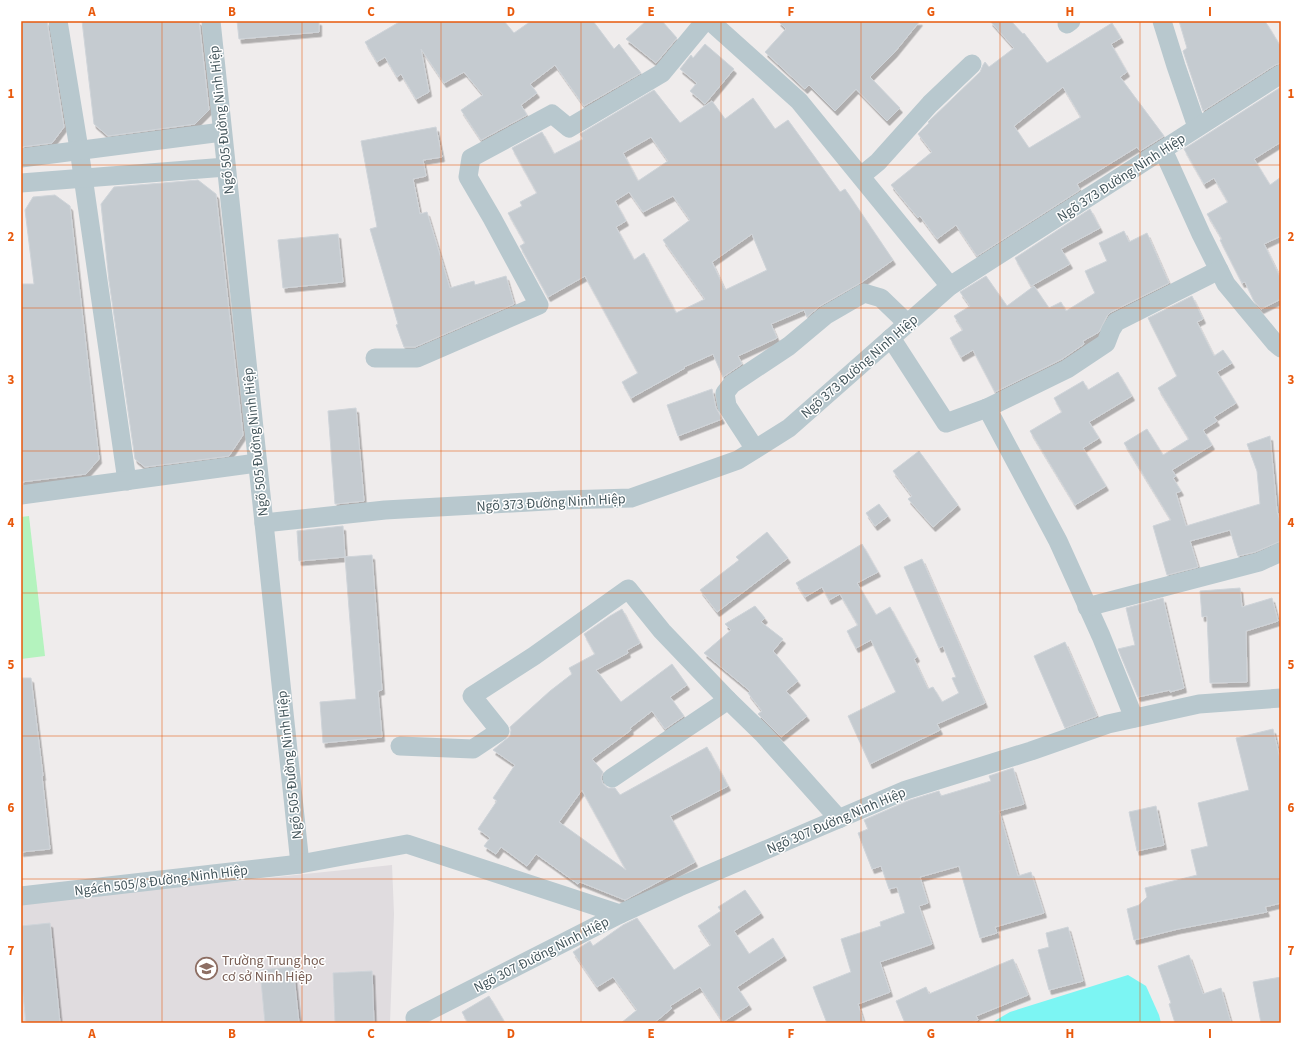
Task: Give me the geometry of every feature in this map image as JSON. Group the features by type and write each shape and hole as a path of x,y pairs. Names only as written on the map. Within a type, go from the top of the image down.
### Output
{"street":[{"path":"58,21 127,481"},
{"name":"Ngõ 505 Đường Ninh Hiệp","path":"211,21 300,864"},
{"path":"375,358 417,358 539,305 468,177 471,158 552,114 569,128 662,73 705,21"},
{"path":"710,21 800,101 950,286"},
{"path":"1162,21 1197,127"},
{"path":"861,176 878,162 930,104 972,64"},
{"name":"Ngõ 373 Đường Ninh Hiệp","path":"264,523 385,510 564,500 631,498 738,460 789,428 950,286 1281,74"},
{"path":"21,158 78,149 222,132"},
{"path":"1163,150 1226,284 1275,343 1281,348"},
{"path":"21,183 226,167"},
{"path":"891,338 946,423 987,408 1067,369 1106,344 1111,330 1116,322 1219,270"},
{"path":"756,449 727,406 725,392 732,384 789,346 826,315 864,293 881,298 907,324"},
{"path":"987,408 1058,541 1134,718"},
{"path":"21,495 257,463"},
{"path":"1087,607 1259,562 1281,552"},
{"path":"400,746 473,749 500,731 472,696 534,656 628,589 662,631 763,734 838,819"},
{"name":"Ngõ 307 Đường Ninh Hiệp","path":"415,1018 620,914 679,887 906,790 1031,751 1108,724 1199,704 1281,698"},
{"path":"612,778 728,700"},
{"name":"Ngách 505/8 Đường Ninh Hiệp","path":"21,896 300,864 407,844 620,914"}],"shaded area":[{"name":"Trường Trung học cơ sở Ninh Hiệp","path":"392,865 394,914 390,1023 21,1023 21,903"}],"green space":[{"path":"29,516 45,656 21,659 21,517"}],"water":[{"path":"1128,975 1146,986 1161,1023 991,1023 1010,1012"}],"building":[{"path":"21,21 47,21 64,127 52,143 21,147"},
{"path":"82,21 199,21 209,110 195,124 108,136 94,124"},
{"path":"237,21 319,21 319,32 239,39"},
{"path":"401,21 504,21 514,33 531,21 593,21 614,49 619,44 641,73 584,106 555,65 530,84 537,93 521,105 527,115 481,140 461,110 483,95 464,72 444,83 421,49 429,92 416,99 401,74 397,77 385,57 377,62 365,42"},
{"path":"646,21 662,21 677,38 656,63 626,39"},
{"path":"778,21 920,21 894,53 870,77 900,108 887,121 856,89 835,111 809,85 805,89 765,52 786,29"},
{"path":"990,21 1011,21 1023,34 1024,33 1047,63 1112,23 1121,38 1111,44 1127,72 1120,77 1164,136 1140,151 1137,147 1077,184 1080,190 977,256 956,225 937,239 920,216 918,218 891,185 932,152 918,134 929,123 928,122 980,72 985,62 989,67 1014,48","holes":["1063,87 1081,117 1029,148 1014,126"]},
{"path":"1179,21 1265,21 1281,47 1281,63 1275,65 1203,111 1183,51 1187,48"},
{"path":"705,44 734,69 705,104 690,91 697,83 680,69 691,55 693,58"},
{"path":"1281,87 1281,142 1254,159 1270,185 1281,177 1281,236 1264,244 1281,279 1281,299 1261,309 1254,301 1245,282 1242,283 1220,240 1222,239 1207,214 1228,202 1214,178 1204,184 1184,149"},
{"path":"654,90 680,123 712,101 725,119 753,98 775,129 788,120 840,192 845,189 893,260 862,282 820,306 807,317 804,310 771,324 777,338 738,356 742,364 723,377 713,354 684,367 685,368 631,398 622,382 638,373 585,276 548,297 520,246 525,243 508,213 522,206 520,202 537,193 512,148 542,132 554,154 583,139 580,134","holes":["651,137 668,161 638,181 623,153","629,192 643,212 673,196 690,220 663,240 705,299 676,313 644,253 634,260 616,227 626,221 615,201","752,234 767,270 725,290 712,262"]},
{"path":"436,127 442,157 423,160 426,176 413,179 420,214 427,212 450,288 474,281 475,285 506,276 514,304 415,347 404,347 396,325 398,324 370,229 377,227 361,141"},
{"path":"198,180 216,194 243,435 229,456 145,467 135,459 109,281 101,204 114,187"},
{"path":"55,195 70,206 99,459 86,474 21,482 21,284 34,284 25,210 33,197"},
{"path":"1090,209 1100,228 1061,249 1070,264 1031,286 1015,258"},
{"path":"1124,231 1129,242 1147,233 1169,283 1111,312 1107,316 1099,332 1083,341 1084,344 1062,359 995,392 973,350 961,357 950,338 963,330 954,316 970,306 960,292 986,276 1007,306 1034,286 1049,308 1061,302 1066,311 1095,293 1085,271 1107,261 1099,243"},
{"path":"338,234 343,282 283,288 278,240"},
{"path":"1192,296 1203,319 1197,322 1214,356 1223,350 1232,363 1217,372 1236,403 1214,417 1217,421 1203,430 1212,445 1172,470 1176,476 1173,478 1181,491 1176,493 1186,526 1260,504 1257,471 1247,444 1270,436 1277,511 1281,524 1281,541 1255,552 1238,556 1230,530 1190,541 1198,567 1167,575 1153,526 1171,520 1124,443 1147,429 1163,455 1189,439 1158,388 1177,376 1148,318"},
{"path":"1118,372 1132,396 1089,422 1099,438 1083,448 1106,486 1075,505 1030,431 1062,412 1054,398 1083,381 1088,390"},
{"path":"712,389 716,408 722,419 678,436 667,405"},
{"path":"356,408 364,501 335,504 328,411"},
{"path":"919,451 958,505 933,527 908,499 912,496 893,471"},
{"path":"879,504 888,516 875,526 866,513"},
{"path":"343,526 345,557 299,561 297,531"},
{"path":"767,532 788,558 717,612 700,590 739,560 736,557"},
{"path":"862,544 878,572 857,583 876,615 890,607 917,657 914,659 928,689 933,687 942,702 959,693 952,678 956,677 943,646 939,648 904,567 922,559 985,703 937,724 940,730 870,764 848,716 896,692 871,640 856,648 847,631 858,625 840,594 829,600 822,587 805,597 796,583"},
{"path":"372,555 382,690 378,691 382,737 323,743 320,702 356,699 345,557"},
{"path":"1240,588 1242,607 1272,598 1278,621 1246,631 1247,682 1210,683 1207,616 1202,617 1200,591"},
{"path":"1163,598 1184,688 1170,692 1170,690 1138,697 1118,649 1135,645 1126,608"},
{"path":"755,606 765,618 761,622 783,639 773,651 798,681 786,691 807,716 781,737 758,714 762,711 748,693 750,691 704,653 731,630 725,624"},
{"path":"622,609 640,643 627,650 628,653 596,670 621,702 672,664 687,685 670,697 684,716 665,729 652,711 630,728 631,730 592,759 603,772 601,778 603,784 608,788 615,788 620,795 707,747 728,786 670,816 695,862 625,900 580,882 578,884 536,854 527,866 501,847 496,854 484,846 490,838 478,829 497,801 493,798 515,765 493,750 510,736 510,727 550,691 572,674 569,668 595,654 584,634","holes":["582,790 626,870 559,822"]},
{"path":"1065,642 1097,716 1065,728 1034,656"},
{"path":"21,678 31,678 50,849 21,852"},
{"path":"1273,729 1281,763 1281,903 1265,907 1267,912 1178,929 1134,940 1127,909 1139,905 1147,897 1145,888 1197,875 1191,850 1208,846 1198,803 1249,790 1236,738"},
{"path":"1013,768 1024,804 999,811 1018,876 1031,872 1044,913 995,927 997,933 980,938 959,866 920,877 928,903 919,906 932,944 880,962 890,992 858,1004 864,1023 827,1023 813,987 851,972 841,939 881,926 880,922 905,913 897,887 889,889 881,866 872,869 858,833 868,829 864,820 910,800 939,791 941,796 991,781 989,776"},
{"path":"1156,806 1164,845 1137,851 1129,812"},
{"path":"745,890 761,913 734,931 749,954 773,938 784,956 737,987 749,1005 723,1022 700,987 670,1006 672,1008 654,1023 621,1023 637,1010 613,977 597,987 573,952 590,941 593,946 623,925 637,918 674,970 711,945 698,926 721,911 718,907"},
{"path":"50,923 60,1023 26,1023 21,976 21,926"},
{"path":"1068,927 1083,981 1049,990 1038,950 1049,947 1046,933"},
{"path":"1189,955 1203,994 1221,988 1231,1023 1175,1023 1169,1004 1171,1003 1158,966"},
{"path":"1013,959 1028,995 976,1016 978,1020 970,1023 905,1023 896,1001 926,987 929,994"},
{"path":"293,967 299,1023 265,1023 260,970"},
{"path":"372,971 374,1023 335,1023 333,973"},
{"path":"1281,977 1281,1021 1261,1023 1253,982"},
{"path":"489,996 505,1023 468,1023 462,1012"}],"place":[{"name":"Trường Trung học cơ sở Ninh Hiệp","path":"207,968"}]}
